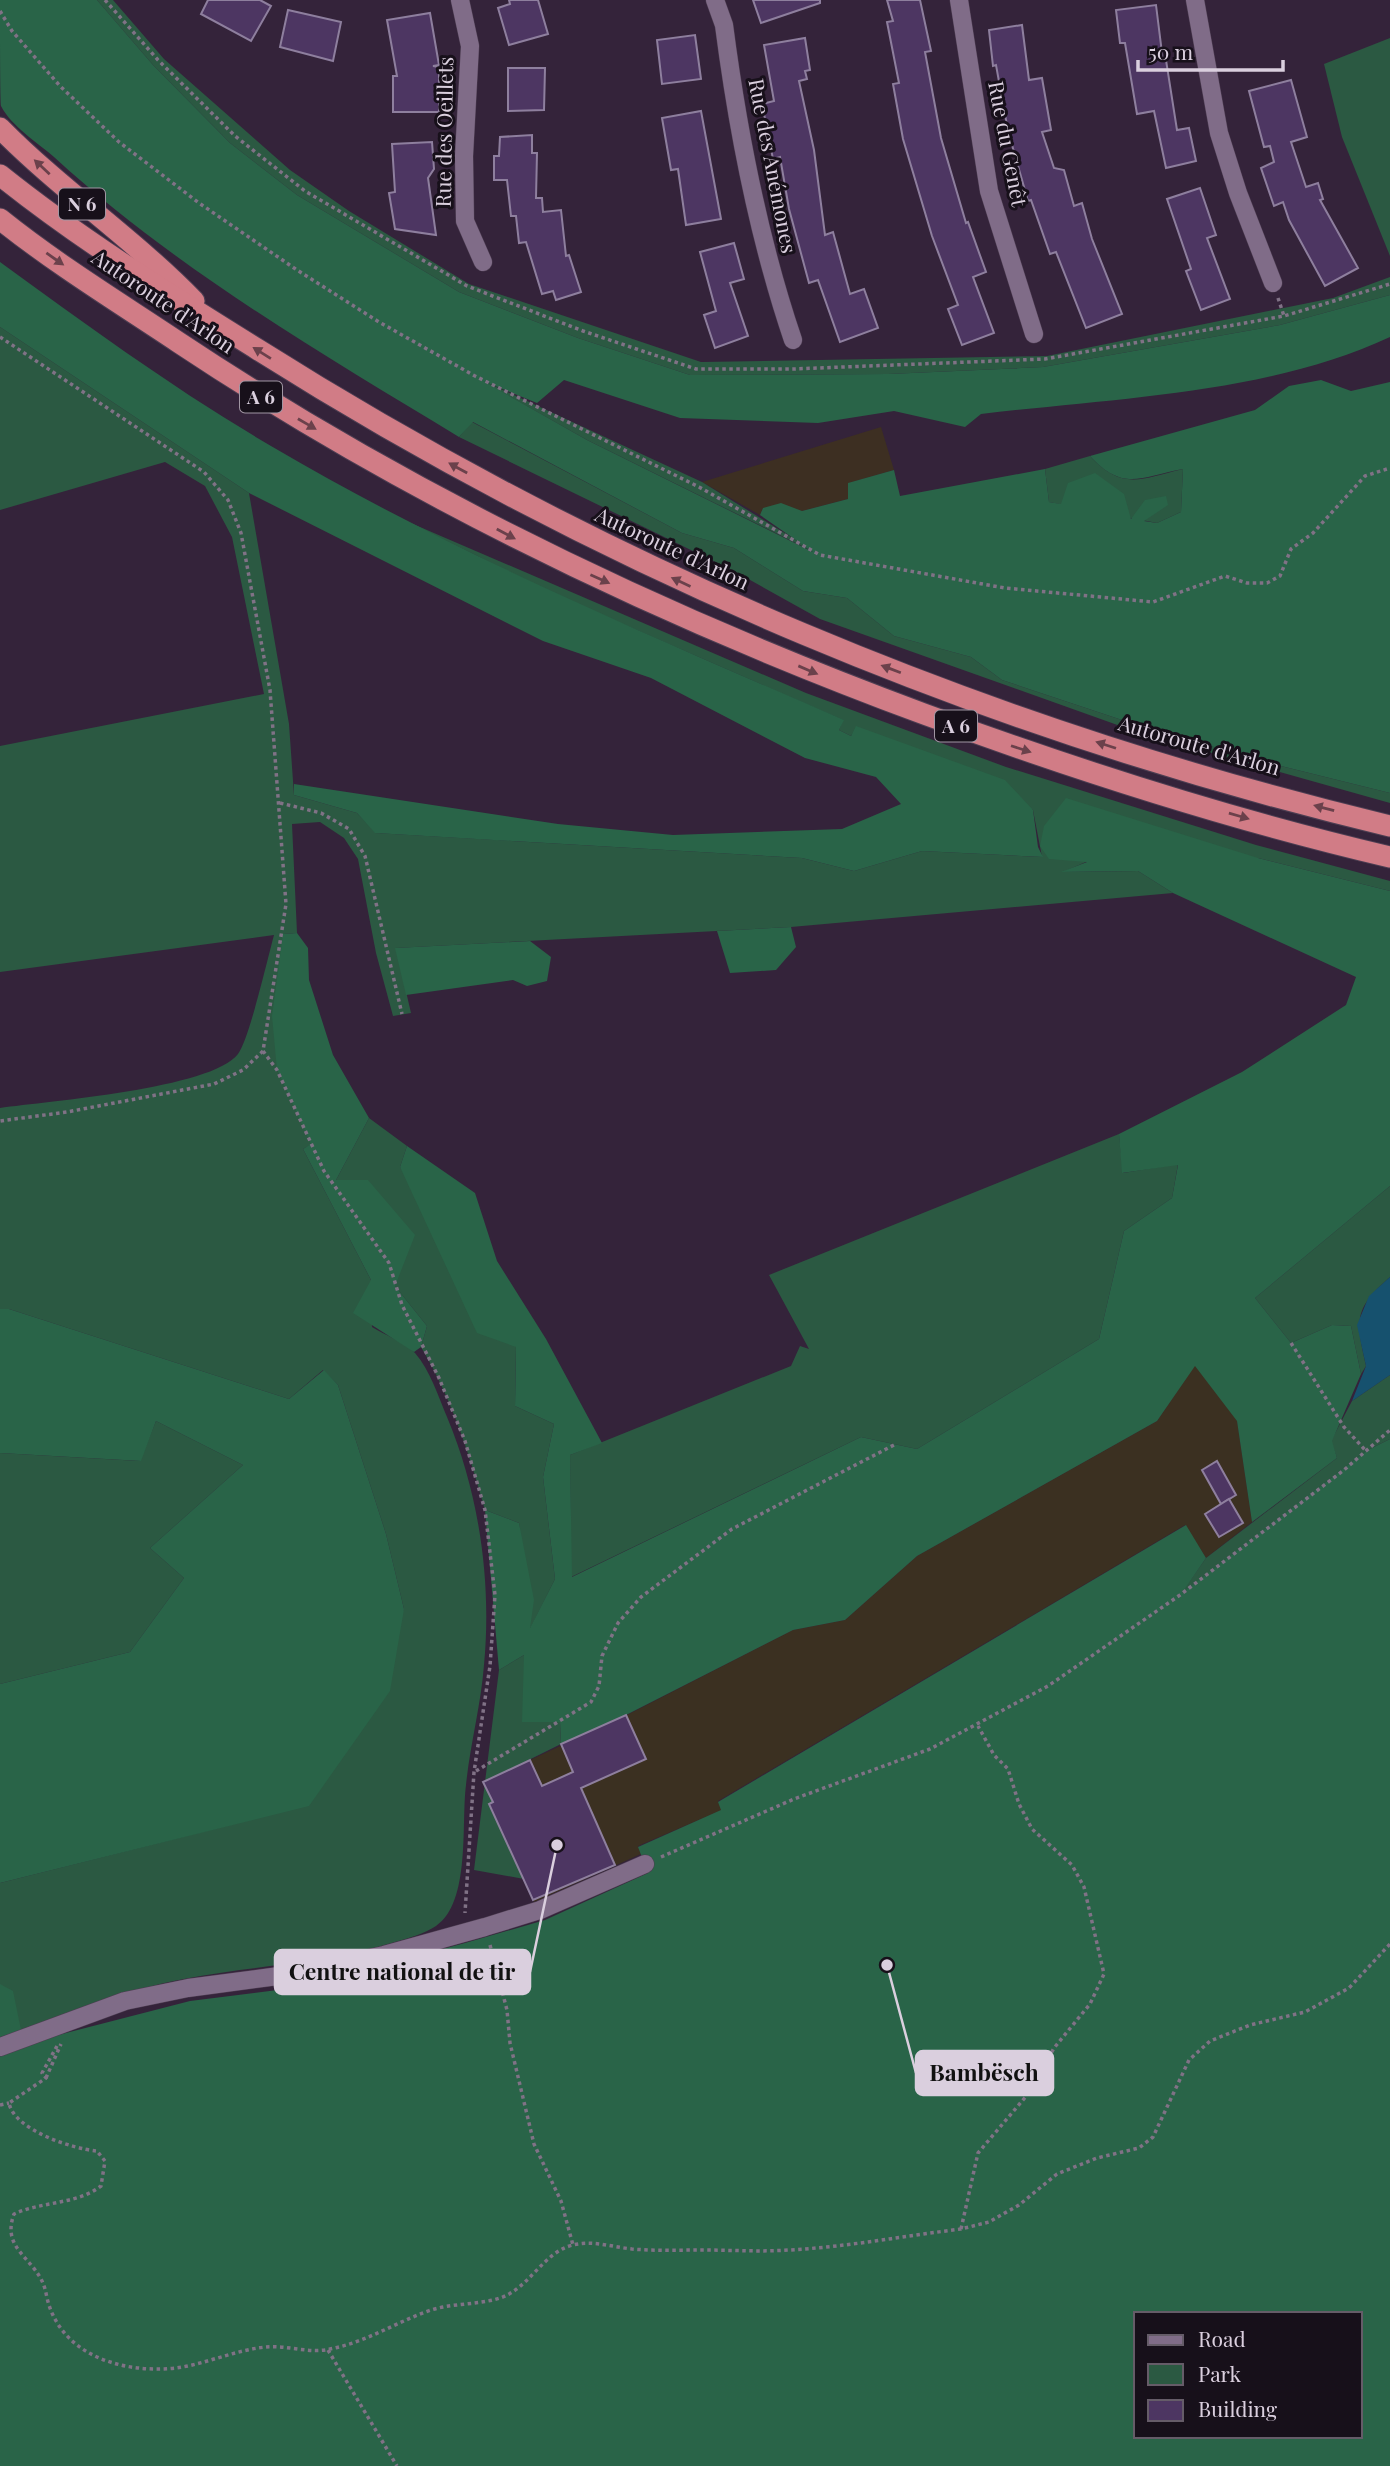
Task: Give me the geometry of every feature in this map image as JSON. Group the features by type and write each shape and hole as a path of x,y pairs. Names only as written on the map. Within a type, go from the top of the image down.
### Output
{"highway":[{"name":"N 6","path":"0,128 72,195 169,274 216,324"},
{"name":"Autoroute d'Arlon","path":"0,175 131,272 418,447 561,524 687,585 811,639 1015,716 1135,754 1390,826"},
{"name":"Autoroute d'Arlon","path":"0,219 107,295 257,395 402,480 537,551 813,673 1013,747 1137,786 1390,857"}],"street":[{"name":"Rue des Oeillets","path":"460,0 470,46 470,103 464,156 466,221 483,262"},
{"name":"Rue des Anémones","path":"715,0 724,25 752,201 771,273 793,340"},
{"name":"Rue du Genêt","path":"959,0 989,191 1034,334"},
{"path":"1195,0 1219,133 1238,193 1273,283"},
{"path":"0,2048 125,2001 188,1988 301,1973 464,1933 540,1910 645,1864"}],"path":[{"path":"106,0 158,60 235,136 305,191 467,286 583,331 696,369 1045,359 1284,316 1390,284"},
{"path":"0,11 12,31 60,86 119,142 198,203 297,270 475,376 699,487 820,555 1004,588 1153,602 1225,576 1247,583 1267,583 1280,576 1291,549 1312,533 1365,476 1390,468"},
{"path":"0,337 204,472 228,500 241,533 270,690 286,904 262,1051 243,1070 214,1083 66,1112 0,1121"},
{"path":"279,803 321,813 349,829 365,856 402,1014"},
{"path":"262,1051 277,1070 324,1171 389,1263 402,1305 439,1378 465,1441 485,1510 495,1595 490,1666 474,1772 464,1933"},
{"path":"1291,1343 1344,1427 1366,1451"},
{"path":"645,1864 793,1799 930,1749 978,1726 1048,1686 1120,1637 1390,1430"},
{"path":"474,1772 592,1702 599,1686 602,1656 618,1623 640,1597 732,1529 894,1445"},
{"path":"961,2229 978,2153 1028,2094 1054,2048 1090,2004 1104,1974 1084,1887 1072,1865 1032,1829 1019,1804 1008,1769 994,1755 978,1726"},
{"path":"485,1927 507,2010 510,2043 534,2144 561,2201 573,2245"},
{"path":"9,2103 11,2111 24,2124 55,2141 97,2151 105,2161 101,2186 88,2196 27,2208 14,2214 9,2227 11,2242 36,2269 44,2284 52,2316 75,2344 99,2360 136,2370 177,2368 266,2347 328,2350 377,2336 427,2311 450,2304 498,2299 521,2288 557,2252 573,2245 594,2243 632,2249 789,2250 961,2229 989,2222 1019,2205 1057,2174 1097,2158 1139,2148 1153,2137 1189,2060 1210,2041 1250,2025 1305,2012 1349,1988 1390,1944"},
{"path":"46,2078 42,2073 70,2022"},
{"path":"0,2105 9,2103 46,2078 61,2043"},
{"path":"328,2350 397,2466"}],"shaded area":[{"path":"881,427 894,470 849,483 848,499 802,511 763,508 760,515 702,482"},
{"path":"1195,1365 1237,1420 1252,1522 1206,1558 1185,1525 718,1801 722,1810 638,1846 641,1854 534,1902 489,1804 492,1802 483,1782 627,1715 793,1630 845,1620 917,1556 1157,1421"}],"green space":[{"path":"0,0 97,0 153,65 230,143 297,195 459,292 578,338 690,375 889,374 1043,367 1280,325 1390,295 1390,337 1343,356 1293,371 1190,391 981,414 965,427 894,411 818,423 680,418 564,380 537,403 483,381 587,440 813,552 760,515 763,508 781,503 802,511 848,499 848,483 894,470 900,496 1045,469 1049,502 1061,504 1068,483 1095,473 1124,494 1131,519 1145,500 1166,496 1168,505 1144,521 1157,523 1181,512 1183,469 1143,478 1123,478 1112,474 1090,456 1255,410 1289,386 1321,380 1351,391 1390,382 1390,793 1277,765 1140,726 1002,680 971,657 894,636 847,598 803,591 734,548 682,533 473,422 459,437 301,340 198,272 100,197 18,127 1,106"},
{"path":"97,0 113,0 164,59 290,170 349,211 469,284 701,362 1047,356 1333,298 1390,277 1390,295 1280,325 1043,367 889,374 690,375 578,338 459,292 297,195 230,143 153,65"},
{"path":"1390,38 1390,256 1342,137 1324,64"},
{"path":"0,262 201,403 271,446 410,522 553,592 844,720 839,730 851,736 856,726 1005,780 1033,810 1038,847 1043,857 922,851 854,871 802,858 375,833 357,813 294,795 294,784 558,824 673,835 842,829 901,804 876,777 805,758 651,678 543,641 249,493 0,327"},
{"path":"0,327 249,493 289,724 294,795 357,813 376,833 802,858 854,871 922,851 1042,857 1033,810 857,727 851,736 839,730 843,720 559,596 406,521 806,693 1006,767 1256,845 1390,881 1390,891 1258,858 1088,861 1063,872 1138,871 1173,893 791,927 396,948 411,1013 393,1016 376,953 358,859 344,838 320,822 292,824 297,933 284,934 277,1070 312,1144 303,1149 371,1280 372,1327 411,1349 433,1383 458,1446 475,1507 480,1538 486,1634 483,1680 466,1785 460,1881 447,1915 436,1926 416,1936 343,1955 160,1984 114,1997 0,2037 0,1883 309,1805 404,1609 386,1534 338,1385 323,1370 289,1399 9,1309 0,1309 0,1108 127,1092 196,1076 222,1066 238,1054 242,1046 253,1016 274,935 0,972 0,746 264,694 232,537 205,486 165,462 0,510"},
{"path":"475,377 702,482 820,555 587,440"},
{"path":"472,422 682,533 734,548 803,591 847,598 894,636 971,657 1002,680 1140,726 1277,765 1390,793 1390,803 1137,732 820,619 734,571 459,437"},
{"path":"1090,456 1101,467 1122,478 1144,479 1183,469 1181,512 1157,523 1049,502 1045,469"},
{"path":"1066,798 1258,858 1390,891 1390,1186 1255,1298 1291,1343 1332,1325 1351,1326 1361,1374 1332,1441 1337,1458 1252,1522 1237,1421 1195,1366 1157,1421 917,1556 845,1620 793,1630 626,1715 561,1744 560,1722 522,1722 524,1655 499,1670 485,1510 519,1523 534,1600 530,1628 555,1579 543,1477 554,1424 515,1406 516,1347 477,1333 400,1167 407,1146 475,1193 497,1261 546,1339 602,1443 570,1455 572,1577 861,1437 917,1449 1099,1339 1124,1231 1172,1198 1178,1165 1122,1173 1119,1134 1242,1072 1346,1005 1356,977 1173,893 1138,871 1061,872 1087,862 1049,859 1040,846 1044,826"},
{"path":"791,927 796,947 776,970 730,973 717,931"},
{"path":"297,933 308,948 309,980 333,1055 369,1118 336,1180 368,1180 415,1235 395,1286 427,1326 421,1347 414,1352 353,1313 371,1280 303,1149 311,1144 277,1070 272,1016 283,934"},
{"path":"530,941 551,957 547,981 527,986 513,980 406,995 395,948"},
{"path":"369,1118 407,1146 400,1167 516,1347 515,1406 554,1424 543,1477 555,1579 529,1631 519,1523 485,1510 459,1427 442,1386 421,1347 427,1326 395,1286 336,1180"},
{"path":"1119,1134 1123,1173 1178,1164 1172,1198 1124,1231 1099,1339 917,1449 861,1437 571,1577 570,1455 791,1366 800,1346 809,1349 769,1275"},
{"path":"1390,1186 1390,1277 1369,1298 1360,1317 1360,1338 1366,1366 1361,1374 1351,1326 1332,1325 1291,1343 1255,1298"},
{"path":"0,1309 9,1309 289,1399 324,1370 338,1385 386,1534 404,1609 390,1691 309,1806 0,1883 0,1684 130,1652 184,1578 150,1548 243,1465 156,1421 141,1461 0,1453"},
{"path":"1390,1375 1390,1439 1366,1451 1180,1595 1206,1558 1337,1458 1331,1441 1352,1401"},
{"path":"156,1421 243,1465 150,1548 184,1578 130,1652 0,1684 0,1453 140,1461"},
{"path":"1390,1439 1390,2466 0,2466 0,2050 190,2001 301,1987 545,1920 648,1873 638,1847 721,1810 718,1802 1186,1525 1206,1558 1182,1593 1366,1451"},
{"path":"524,1655 560,1722 561,1744 485,1781 499,1670"},
{"path":"485,1784 493,1802 489,1804 524,1879 474,1870"},
{"path":"0,1984 13,1991 21,2030 0,2037"}],"water":[{"path":"1390,1277 1390,1375 1352,1401 1366,1366 1357,1325 1369,1296"}],"building":[{"path":"208,0 260,0 271,6 251,41 201,14"},
{"path":"509,0 538,0 548,34 509,45 498,8 510,4"},
{"path":"753,0 820,0 820,3 761,23"},
{"path":"887,0 920,0 931,51 925,52 941,138 966,223 968,222 986,272 973,277 994,333 962,345 948,309 958,305 932,236 903,139 893,84 899,83 887,22 893,21"},
{"path":"1156,5 1163,61 1166,60 1177,130 1189,128 1196,161 1166,168 1154,111 1137,114 1125,43 1120,43 1116,10"},
{"path":"288,10 341,22 333,61 280,47"},
{"path":"430,13 439,65 433,66 439,67 439,112 393,112 393,76 397,76 387,20"},
{"path":"1022,25 1029,80 1042,78 1051,130 1042,132 1054,168 1064,170 1074,206 1082,203 1092,239 1122,314 1086,328 1056,252 1050,254 1031,200 1028,201 1008,131 996,65 993,66 989,30"},
{"path":"695,35 701,79 662,84 657,40"},
{"path":"805,38 810,70 805,71 807,79 799,81 814,150 825,235 833,232 850,294 864,289 878,328 840,342 818,280 809,283 789,209 780,157 773,159 762,104 774,101 764,45"},
{"path":"508,68 545,68 544,110 508,111"},
{"path":"1291,80 1307,137 1291,142 1306,187 1318,183 1323,199 1320,200 1358,268 1325,286 1289,220 1283,202 1274,206 1261,168 1274,162 1270,146 1264,147 1249,91"},
{"path":"701,111 721,219 686,225 678,169 671,170 662,118"},
{"path":"532,135 532,153 537,153 536,198 542,198 543,212 561,210 566,256 569,255 581,292 556,300 553,291 542,294 526,242 519,243 516,216 511,216 507,180 494,180 494,156 499,156 500,137"},
{"path":"432,142 434,169 428,178 436,235 395,229 389,193 395,192 392,144"},
{"path":"1200,188 1216,235 1207,238 1230,299 1201,310 1186,271 1191,269 1167,199"},
{"path":"734,243 744,279 730,283 748,336 715,348 704,315 716,311 700,252"},
{"path":"1217,1461 1236,1495 1221,1504 1202,1470"},
{"path":"1229,1499 1243,1523 1219,1537 1205,1514"},
{"path":"626,1715 646,1759 581,1788 615,1865 533,1900 489,1804 493,1802 483,1782 530,1760 542,1786 573,1772 561,1744"}],"place":[{"name":"Centre national de tir","path":"557,1845"},
{"name":"Bambësch","path":"887,1965"}]}
